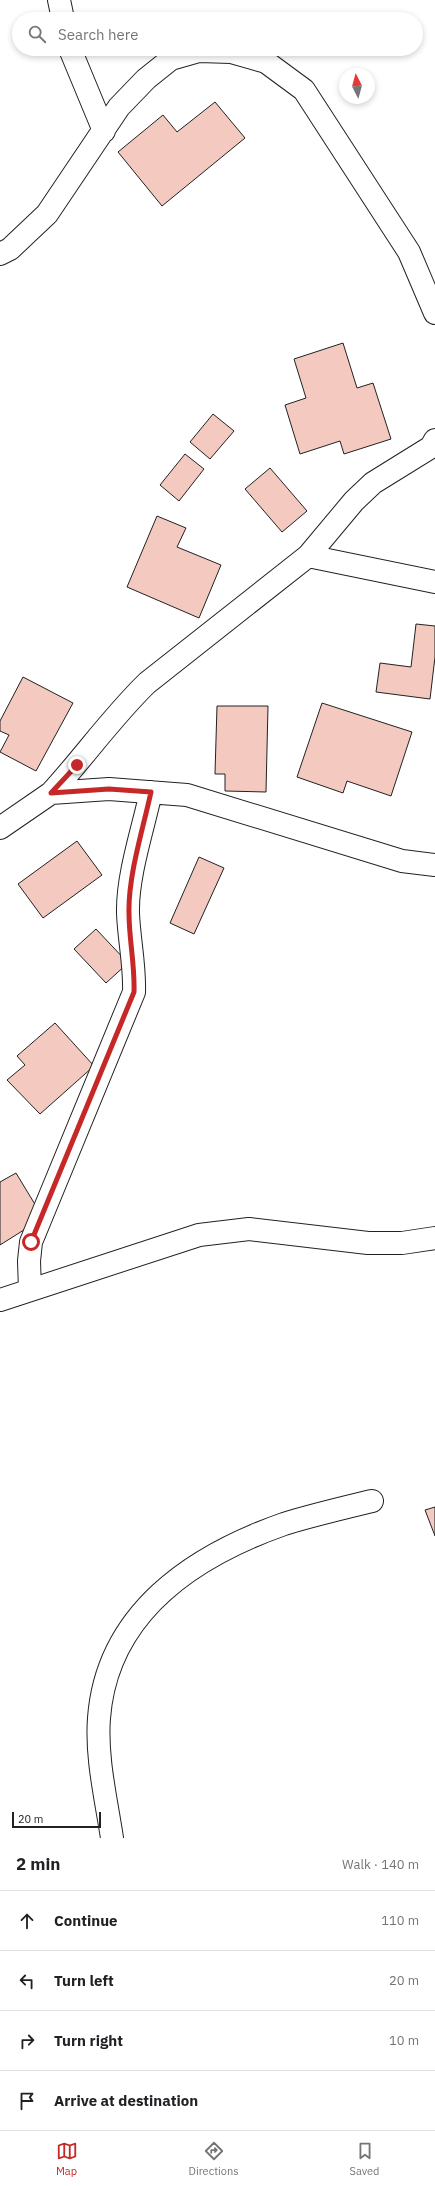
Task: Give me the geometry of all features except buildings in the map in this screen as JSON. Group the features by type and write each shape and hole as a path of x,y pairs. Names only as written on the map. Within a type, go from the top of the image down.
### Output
{"street":[{"path":"59,0 62,12"},
{"path":"73,56 104,131"},
{"path":"0,254 10,249 47,214 120,107 135,90 171,59 180,56"},
{"path":"245,56 266,62 304,90 409,252 435,313"},
{"path":"0,828 51,793 77,765 129,699 147,683 308,556 354,501 373,483 431,447 435,440"},
{"path":"308,556 435,582"},
{"path":"51,793 109,789 187,795 402,861 435,865"},
{"path":"30,1290 29,1261 31,1242 134,992 135,973 128,913 130,890 151,792"},
{"path":"0,1300 199,1235 249,1230 368,1243 402,1243 435,1238"},
{"path":"112,1838 99,1752 99,1717 104,1685 117,1649 141,1611 179,1577 245,1540 285,1524 372,1500"}],"route":[{"path":"31,1242 134,992 135,973 128,913 130,890 151,792 109,789 51,793 77,765"}]}
